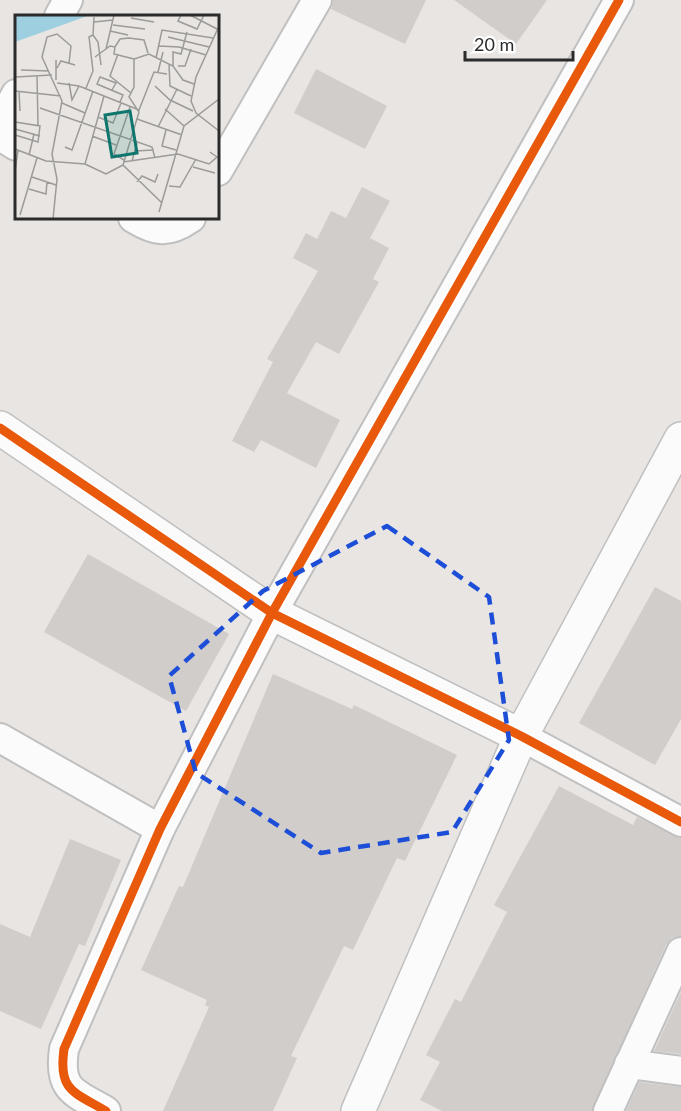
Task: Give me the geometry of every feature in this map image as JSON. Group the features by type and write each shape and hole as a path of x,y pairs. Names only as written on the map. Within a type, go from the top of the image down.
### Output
{"street":[{"path":"60,15 68,0"},
{"path":"219,169 317,0"},
{"path":"106,1111 69,1088 61,1070 64,1049 160,829 272,613 619,0"},
{"path":"0,124 15,96"},
{"path":"0,136 15,145"},
{"path":"135,219 150,228 170,230 188,219"},
{"path":"0,428 272,613 521,736 680,820"},
{"path":"357,1111 521,736 681,439"},
{"path":"0,738 160,829"},
{"path":"608,1111 681,952"},
{"path":"630,1064 681,1071"}],"highlighted area":[{"path":"387,526 489,597 509,740 452,832 321,853 196,773 169,676 263,591"}],"building":[{"path":"333,0 426,0 405,44 331,9"},
{"path":"454,0 547,0 516,44"},
{"path":"316,69 387,106 365,149 294,113"},
{"path":"362,187 390,201 370,238 389,248 373,279 379,282 339,354 316,342 287,393 340,420 316,468 261,440 254,452 232,441 273,362 267,359 318,271 293,258 306,233 317,239 331,211 346,218"},
{"path":"88,554 229,634 186,711 44,632"},
{"path":"655,587 681,601 681,719 655,765 579,723"},
{"path":"273,674 352,709 354,705 457,755 405,861 397,858 353,950 344,946 291,1056 297,1058 273,1111 163,1111 209,1007 205,1005 207,1000 141,970 179,886 183,887"},
{"path":"559,786 633,825 637,817 681,838 681,936 672,938 666,945 592,1111 442,1111 420,1100 440,1062 426,1055 455,999 461,1002 507,912 494,905"},
{"path":"70,839 121,860 85,946 79,944 41,1029 0,1011 0,924 30,937"},
{"path":"681,992 681,1054 654,1051"},
{"path":"639,1082 681,1087 681,1111 626,1111"}],"cycle path":[{"path":"106,1111 77,1094 66,1082 63,1063 64,1049 160,829 272,613 619,0"},
{"path":"0,428 272,613 521,736 681,822"}]}
